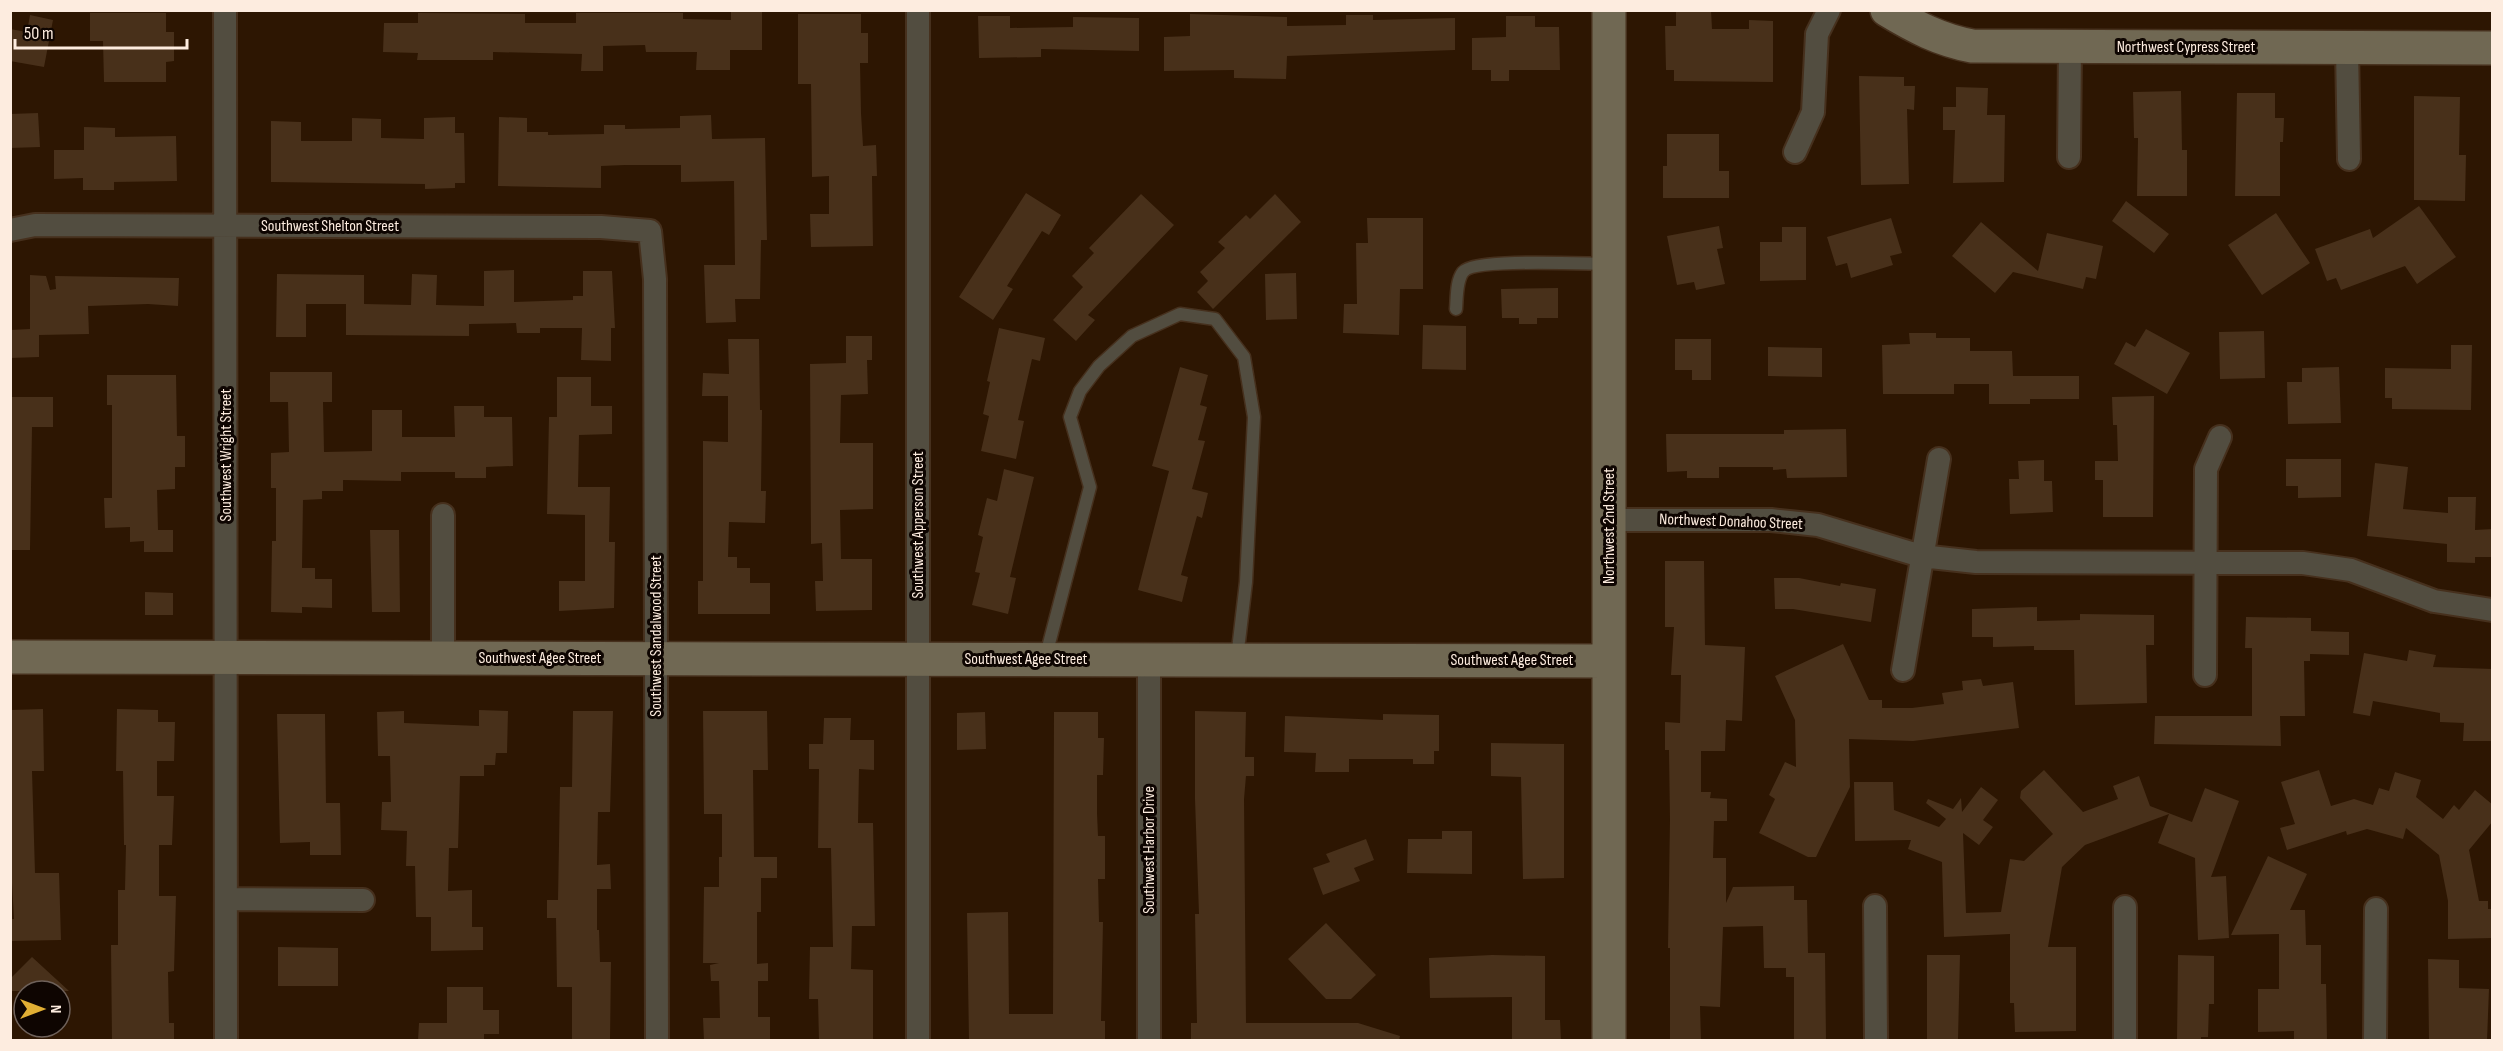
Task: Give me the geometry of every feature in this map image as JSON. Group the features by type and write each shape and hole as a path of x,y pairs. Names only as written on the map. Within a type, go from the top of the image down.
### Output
{"street":[{"name":"Southwest Wright Street","path":"225,10 226,1041"},
{"name":"Southwest Apperson Street","path":"918,10 918,1041"},
{"name":"Northwest 2nd Street","path":"1609,10 1609,1041"},
{"path":"1795,152 1813,111 1817,34 1829,10"},
{"name":"Northwest Cypress Street","path":"1887,10 1924,32 1963,44 2493,48"},
{"path":"2069,157 2070,46"},
{"path":"2348,48 2349,159"},
{"name":"Southwest Shelton Street","path":"10,230 34,225 601,227 650,231"},
{"name":"Southwest Sandalwood Street","path":"650,231 655,279 657,1041"},
{"path":"2205,675 2206,469 2220,437"},
{"path":"1902,670 1939,459"},
{"path":"443,515 443,658"},
{"name":"Northwest Donahoo Street","path":"1609,520 1772,520 1818,525 1921,556 1976,562 2303,563 2351,570 2434,601 2493,610"},
{"name":"Southwest Agee Street","path":"10,657 1609,661"},
{"name":"Southwest Harbor Drive","path":"1149,659 1149,1041"},
{"path":"226,899 363,900"},
{"path":"1875,906 1876,1041"},
{"path":"2125,907 2125,1041"},
{"path":"2375,1041 2376,909"}],"lane":[{"path":"1456,309 1458,286 1463,272 1473,266 1505,263 1609,264"},
{"path":"1045,659 1090,487 1070,417 1080,391 1099,366 1132,336 1180,314 1215,319 1244,357 1254,417 1246,582 1237,660"}],"building":[{"path":"1676,10 1711,10 1712,29 1749,29 1749,20 1773,21 1773,82 1674,81 1674,70 1666,70 1665,26 1676,26"},
{"path":"731,12 762,12 762,50 730,50 730,70 696,70 697,52 646,52 645,45 603,46 603,71 581,71 582,54 493,52 493,60 417,60 418,53 383,52 384,23 418,23 418,13 525,14 525,23 576,23 576,13 683,13 683,19 731,20"},
{"path":"90,13 166,13 166,32 174,32 174,61 166,62 166,82 104,82 103,41 90,41"},
{"path":"798,14 861,14 861,33 868,33 868,63 860,63 861,113 863,146 876,145 877,176 872,176 873,246 811,247 810,214 829,214 829,176 812,177 811,84 798,84"},
{"path":"1190,14 1287,17 1287,26 1346,25 1346,15 1373,15 1373,20 1455,18 1455,50 1287,56 1286,79 1234,78 1234,70 1164,71 1164,37 1190,36"},
{"path":"30,15 53,20 44,67 10,61 10,29 27,32"},
{"path":"978,16 1010,16 1010,28 1073,27 1073,17 1139,18 1139,51 1041,49 1041,57 979,58"},
{"path":"1506,16 1535,16 1535,27 1559,27 1560,70 1509,70 1509,81 1491,81 1491,70 1472,70 1472,38 1506,37"},
{"path":"1859,76 1904,77 1904,86 1915,86 1914,110 1907,109 1909,184 1861,185"},
{"path":"1956,87 1988,88 1987,115 2005,115 2004,182 1953,183 1955,130 1943,130 1943,107 1956,107"},
{"path":"2181,91 2182,150 2187,150 2187,196 2137,196 2138,138 2134,138 2133,92"},
{"path":"2237,93 2275,93 2275,118 2284,118 2283,142 2280,142 2280,196 2235,196"},
{"path":"2414,96 2460,97 2459,155 2466,155 2465,201 2414,200"},
{"path":"38,113 40,147 10,148 10,114"},
{"path":"711,115 712,139 765,138 767,240 761,240 760,299 735,299 736,322 706,323 704,265 735,265 734,181 681,182 681,165 625,165 601,166 601,188 498,186 499,117 527,118 527,132 548,132 548,135 604,134 604,125 625,125 625,129 680,128 680,116"},
{"path":"455,117 455,133 464,133 465,183 455,183 455,188 425,189 425,184 271,182 271,121 301,122 301,141 352,141 352,118 381,119 381,138 424,139 424,118"},
{"path":"84,127 115,128 115,137 176,136 177,181 114,182 114,190 83,190 83,178 54,179 54,150 84,150"},
{"path":"1667,134 1719,134 1719,171 1729,171 1729,198 1663,198 1663,166 1667,166"},
{"path":"1026,193 1061,215 1049,235 1042,231 1007,286 1013,289 993,320 959,297"},
{"path":"1141,194 1174,225 1088,315 1095,320 1076,341 1053,320 1083,287 1072,276 1094,253 1089,248"},
{"path":"1275,194 1301,222 1213,309 1197,292 1208,281 1200,272 1225,248 1218,242 1246,215 1250,219"},
{"path":"2126,201 2169,234 2154,253 2112,221"},
{"path":"2419,206 2456,257 2417,284 2405,266 2341,290 2336,278 2327,281 2315,249 2370,229 2373,238"},
{"path":"2276,213 2310,263 2262,295 2228,245"},
{"path":"1367,218 1423,218 1423,289 1400,289 1399,335 1343,333 1344,304 1357,304 1356,243 1368,243"},
{"path":"1891,218 1902,253 1890,256 1893,265 1851,278 1847,263 1836,266 1827,237"},
{"path":"1981,222 2038,271 2047,233 2103,246 2096,279 2086,277 2083,289 2013,272 1995,293 1952,256"},
{"path":"1719,226 1723,248 1717,249 1725,284 1696,290 1694,282 1677,285 1667,236"},
{"path":"1782,227 1806,227 1806,280 1760,281 1760,242 1782,242"},
{"path":"514,270 514,302 573,300 573,296 583,296 583,271 612,271 615,328 611,328 611,361 581,360 582,328 540,328 540,333 517,333 516,323 469,324 469,336 346,335 346,304 306,304 306,337 276,337 277,274 364,275 364,304 411,305 412,274 437,275 436,305 484,306 484,271"},
{"path":"1296,273 1297,319 1266,320 1265,274"},
{"path":"30,275 46,276 50,290 56,289 55,276 179,278 178,306 148,304 88,306 89,334 39,335 39,357 10,358 10,330 30,329"},
{"path":"1558,288 1558,318 1537,318 1537,324 1519,324 1519,318 1502,318 1501,289"},
{"path":"1423,325 1466,326 1466,370 1422,369"},
{"path":"999,328 1045,338 1040,361 1032,359 1018,420 1024,421 1016,459 981,451 989,416 983,414 990,382 987,381"},
{"path":"2146,329 2190,353 2167,394 2114,364 2126,342 2135,347"},
{"path":"2264,331 2265,378 2220,379 2219,332"},
{"path":"1909,333 1936,333 1936,338 1970,338 1970,351 2012,351 2013,376 2079,376 2079,399 2030,399 2030,404 1989,404 1989,384 1954,384 1954,394 1883,394 1882,345 1910,344"},
{"path":"846,336 872,336 872,360 867,360 868,394 841,395 840,443 873,443 873,509 840,510 841,559 872,559 872,610 816,611 815,581 823,581 822,543 811,544 810,364 846,363"},
{"path":"728,339 759,339 760,410 762,410 761,491 766,491 765,523 729,522 728,557 737,557 737,568 750,568 750,583 770,583 770,614 698,614 698,581 703,581 703,441 728,442 728,396 702,396 703,373 729,374"},
{"path":"1675,339 1711,339 1711,380 1692,380 1692,370 1675,370"},
{"path":"2451,345 2472,345 2471,410 2392,409 2392,398 2385,398 2385,368 2451,369"},
{"path":"1768,347 1822,348 1822,377 1768,376"},
{"path":"1180,367 1208,375 1200,405 1207,407 1198,440 1205,441 1192,489 1208,493 1202,518 1197,516 1181,575 1188,577 1182,602 1138,590 1169,471 1152,466"},
{"path":"2339,367 2341,423 2288,424 2287,382 2302,382 2302,368"},
{"path":"270,372 332,372 332,402 323,402 324,452 372,451 372,410 402,410 402,437 455,437 454,406 484,406 484,417 512,417 513,466 486,467 486,478 455,478 455,472 401,472 401,481 343,480 343,491 322,491 322,499 303,500 302,568 315,568 315,579 332,579 332,608 302,607 302,613 271,612 272,541 276,541 276,488 271,488 271,453 289,452 288,402 270,402"},
{"path":"107,375 176,375 177,436 185,436 185,467 175,467 175,489 157,490 158,530 173,530 173,552 144,552 144,541 130,542 130,527 105,528 104,498 112,498 112,405 107,405"},
{"path":"557,377 591,377 591,406 612,406 612,434 579,435 578,487 610,487 609,542 615,542 614,608 559,611 559,581 585,581 585,515 547,514 549,417 557,417"},
{"path":"2154,396 2153,517 2103,517 2103,480 2095,480 2095,461 2118,461 2117,425 2113,425 2112,397"},
{"path":"10,397 53,397 53,427 32,427 30,550 10,550"},
{"path":"1846,429 1847,477 1787,478 1786,469 1773,470 1773,467 1719,467 1719,478 1687,478 1687,471 1667,472 1666,434 1784,434 1784,430"},
{"path":"2286,459 2341,459 2341,497 2298,498 2298,486 2286,486"},
{"path":"2044,460 2044,481 2052,481 2053,512 2010,514 2009,479 2019,479 2018,461"},
{"path":"2375,463 2408,467 2403,509 2448,513 2448,497 2476,497 2475,530 2493,529 2493,557 2475,557 2475,563 2447,562 2447,544 2367,536"},
{"path":"1004,469 1034,477 1010,577 1016,578 1008,614 972,605 980,573 975,572 983,537 978,535 987,498 997,501"},
{"path":"370,530 399,530 400,612 372,612"},
{"path":"1665,561 1704,561 1705,645 1745,647 1742,721 1726,720 1725,751 1701,751 1701,792 1711,792 1710,798 1727,799 1727,821 1714,821 1713,858 1726,858 1726,903 1733,887 1794,886 1794,900 1807,900 1808,953 1825,953 1826,1041 1794,1041 1794,977 1786,977 1786,968 1764,968 1763,926 1723,927 1720,1007 1700,1006 1701,1041 1670,1041 1669,750 1665,750 1665,722 1680,723 1681,675 1671,675 1674,627 1665,627"},
{"path":"1774,578 1799,578 1840,586 1841,583 1876,589 1871,622 1793,609 1775,609"},
{"path":"145,592 173,593 173,615 145,615"},
{"path":"2037,607 2037,621 2080,620 2080,614 2154,615 2154,645 2146,645 2147,703 2075,705 2074,650 2034,650 2034,646 1993,647 1993,637 1972,637 1972,609"},
{"path":"2246,617 2311,618 2311,631 2349,632 2349,655 2310,654 2310,661 2304,661 2305,716 2280,716 2281,746 2154,744 2155,716 2252,716 2252,648 2245,648"},
{"path":"1843,644 1869,700 1882,700 1882,708 1912,708 1944,704 1942,693 1963,690 1962,681 1981,679 1983,686 2013,682 2019,728 1913,741 1849,739 1850,787 1816,857 1808,857 1759,833 1775,799 1769,795 1785,762 1796,767 1795,720 1775,676"},
{"path":"2409,650 2436,655 2433,667 2493,669 2493,741 2463,741 2464,723 2440,722 2440,713 2373,701 2370,716 2353,713 2364,653 2407,661"},
{"path":"43,709 44,771 32,771 35,873 59,873 61,940 10,941 10,919 14,919 10,847 10,710"},
{"path":"117,709 158,710 158,722 175,722 174,761 157,761 157,796 174,796 172,845 159,845 159,896 176,896 174,971 168,972 169,1023 174,1023 174,1041 112,1041 111,945 118,945 118,890 125,890 126,845 124,845 123,771 116,771"},
{"path":"479,710 508,711 507,753 496,753 495,765 484,765 484,776 460,776 458,848 449,848 448,891 472,890 472,927 483,927 483,950 431,951 431,917 416,917 415,866 406,866 407,831 381,830 382,802 391,802 390,756 378,756 377,712 404,711 404,723 479,726"},
{"path":"573,711 613,711 610,812 598,812 597,865 610,864 611,889 597,889 597,930 599,930 600,962 611,962 610,1041 572,1041 572,987 557,987 556,918 547,918 547,900 558,900 560,787 572,787"},
{"path":"703,711 767,711 768,770 753,770 754,857 777,857 777,878 761,878 761,912 757,912 757,964 768,963 768,981 758,981 758,1017 770,1017 770,1041 704,1041 703,1018 720,1018 719,981 711,981 710,965 719,963 703,963 704,887 719,887 722,814 704,814"},
{"path":"1195,711 1246,712 1245,757 1254,757 1254,776 1246,776 1244,799 1246,1023 1358,1023 1400,1036 1399,1041 1191,1041 1191,1023 1197,1023 1195,914 1199,914"},
{"path":"985,712 986,749 957,750 957,713"},
{"path":"1054,712 1098,712 1098,738 1104,738 1103,775 1097,775 1097,813 1098,836 1105,836 1105,879 1098,879 1099,922 1103,922 1101,1021 1105,1021 1105,1041 969,1041 967,913 1008,912 1009,1014 1053,1014"},
{"path":"277,714 325,714 326,803 340,803 341,855 310,855 310,842 280,843"},
{"path":"1383,714 1439,715 1439,751 1434,751 1434,764 1413,764 1413,759 1349,759 1349,772 1315,772 1316,753 1284,752 1285,716 1383,720"},
{"path":"824,718 851,718 850,740 874,740 874,770 859,769 858,823 873,823 875,926 852,926 851,969 873,970 873,1041 819,1041 818,999 809,999 810,947 833,947 831,848 818,848 819,769 809,769 809,744 823,744"},
{"path":"1491,743 1564,744 1564,878 1523,879 1521,777 1491,776"},
{"path":"2044,770 2083,812 2118,799 2113,786 2139,776 2150,806 2192,822 2205,788 2239,801 2211,877 2226,876 2229,938 2198,940 2195,858 2158,843 2169,814 2085,845 2062,867 2048,947 2076,947 2076,1031 2015,1032 2014,1003 2010,1003 2010,934 1944,937 1942,862 1908,849 1911,840 1855,841 1854,782 1893,782 1894,810 1939,827 1946,819 1926,803 1928,799 1953,809 1961,798 1962,812 1981,787 1998,800 1983,820 1993,827 1979,845 1963,833 1966,913 2001,912 2010,859 2024,861 2053,834 2020,798 2021,791"},
{"path":"2319,770 2331,806 2354,799 2373,805 2379,788 2389,791 2395,772 2421,780 2416,797 2443,819 2454,805 2459,810 2475,790 2493,805 2493,821 2469,850 2479,901 2488,901 2488,909 2493,909 2493,938 2448,939 2448,901 2439,855 2406,828 2403,839 2367,829 2347,835 2346,831 2287,850 2280,828 2295,824 2281,782"},
{"path":"1442,831 1472,831 1472,874 1407,873 1408,839 1442,839"},
{"path":"1366,839 1374,860 1354,868 1360,881 1323,895 1313,868 1330,862 1326,854"},
{"path":"2268,856 2307,874 2290,910 2305,910 2306,945 2321,945 2321,984 2326,984 2327,1041 2294,1041 2294,1031 2258,1032 2258,989 2279,989 2279,934 2231,935"},
{"path":"1326,923 1376,975 1351,999 1326,999 1288,959"},
{"path":"278,947 338,948 338,986 278,986"},
{"path":"1492,955 1545,956 1545,1020 1560,1020 1561,1041 1512,1041 1512,997 1430,998 1429,958"},
{"path":"1927,955 1960,955 1958,1039 1927,1041"},
{"path":"2178,955 2214,956 2214,1004 2209,1004 2208,1037 2201,1037 2201,1041 2177,1041"},
{"path":"32,957 56,979 12,979 12,991 10,991 10,979"},
{"path":"2428,959 2459,960 2459,988 2489,989 2487,1041 2429,1041"},
{"path":"447,987 483,987 483,1010 499,1010 499,1034 484,1034 484,1041 418,1041 419,1023 447,1023"}]}
